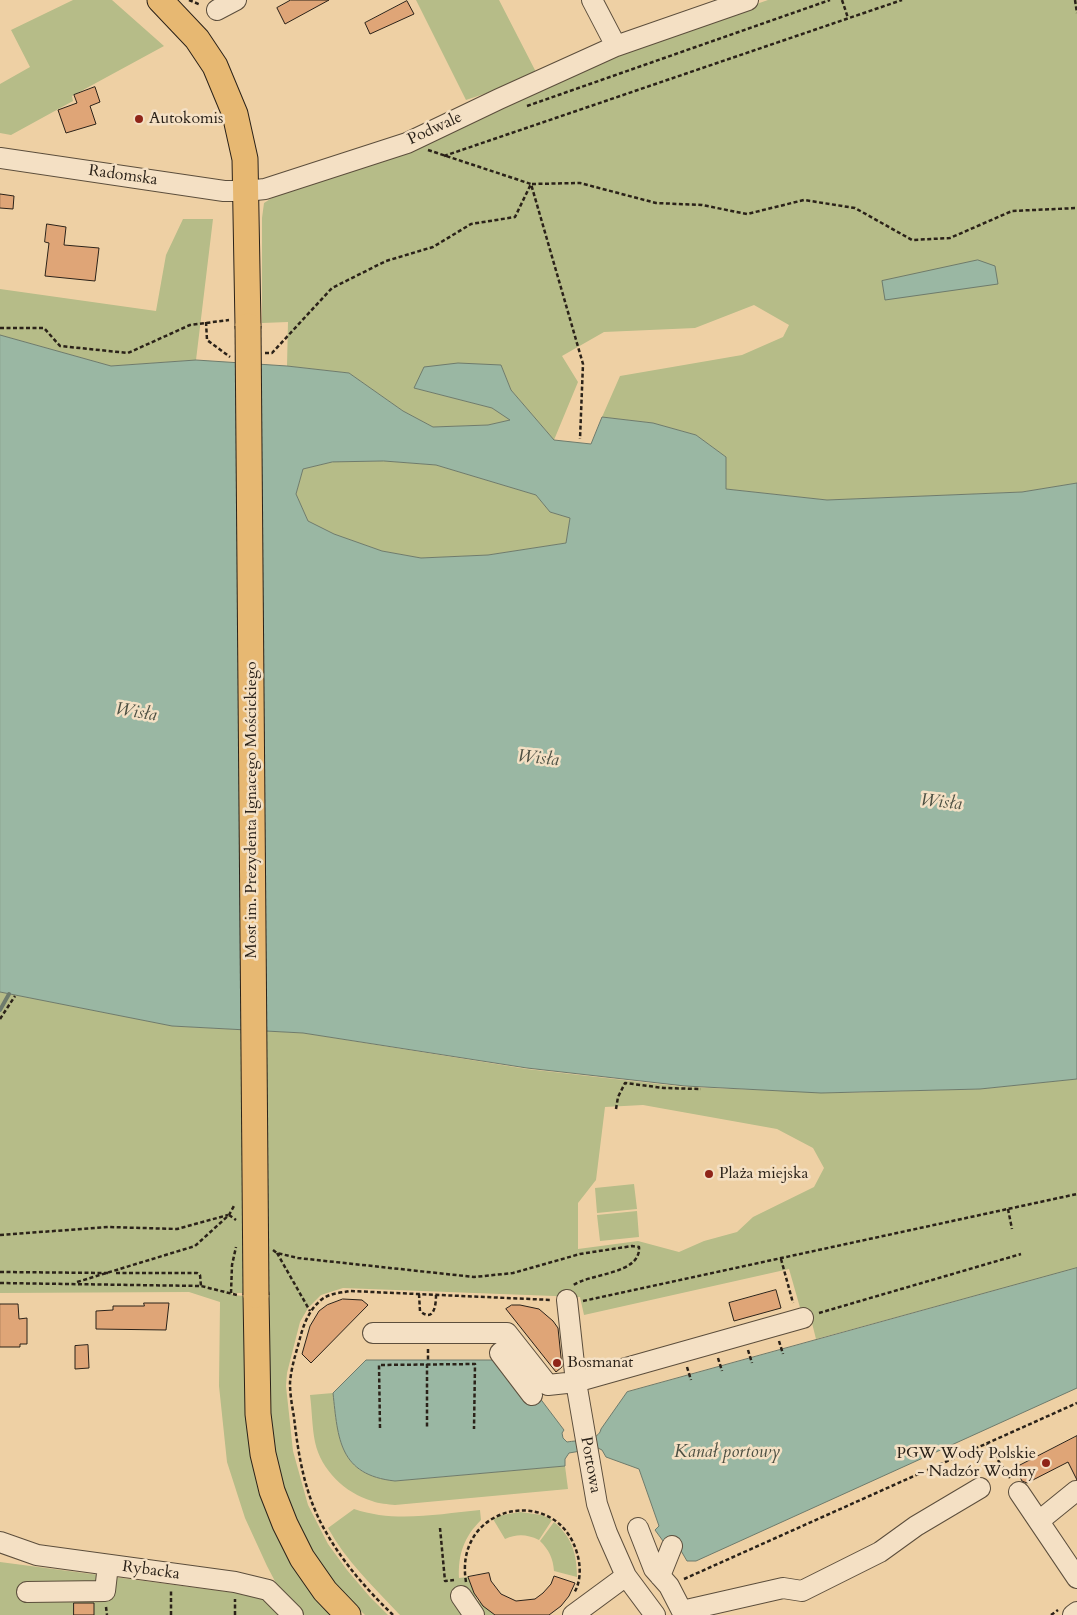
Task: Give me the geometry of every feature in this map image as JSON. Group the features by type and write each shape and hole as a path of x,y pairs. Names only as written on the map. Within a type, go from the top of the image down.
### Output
{"main road":[{"path":"160,0 197,39 215,66 226,90 240,135 246,191 239,323"},
{"name":"Most im. Prezydenta Ignacego Mościckiego","path":"239,323 240,1295 263,1454 272,1491 285,1524 302,1558 325,1591 348,1615"}],"street":[{"path":"217,10 236,0"},
{"path":"592,0 616,46"},
{"name":"Podwale","path":"246,191 265,189 407,143 616,46 737,2"},
{"name":"Radomska","path":"0,158 224,191 246,191"},
{"name":"Portowa","path":"567,1300 576,1382 597,1504 607,1533 626,1576 655,1615"},
{"path":"372,1333 507,1333 548,1385 576,1382 800,1319"},
{"path":"514,1342 500,1353 532,1395"},
{"path":"638,1528 654,1569 665,1581 683,1613 783,1588 802,1591 880,1552 916,1526 980,1488"},
{"path":"1039,1521 1076,1491"},
{"path":"1020,1492 1077,1578"},
{"name":"Rybacka","path":"0,1542 37,1555 235,1582 268,1590 293,1615"},
{"path":"665,1581 672,1546"},
{"path":"27,1592 105,1591 108,1565"},
{"path":"573,1605 626,1576"},
{"path":"463,1588 474,1615"},
{"path":"1073,1615 1077,1612"}],"path":[{"path":"521,108 830,0"},
{"path":"842,0 848,18"},
{"path":"444,156 902,0"},
{"path":"1075,0 1077,13"},
{"path":"407,143 531,184 580,183 656,203 702,205 747,214 804,200 855,208 912,240 950,238 1012,211 1077,208"},
{"path":"272,352 332,288 386,261 433,247 471,224 515,217 531,184"},
{"path":"531,184 583,364 580,440"},
{"path":"0,328 44,328 60,346 128,353 190,325 239,323"},
{"path":"0,1019 15,996"},
{"path":"616,1109 618,1097 626,1083 664,1088 700,1089"},
{"path":"1008,1209 1012,1229"},
{"path":"229,1215 237,1221"},
{"path":"0,1234 108,1227 177,1229 229,1215"},
{"path":"73,1284 195,1246 229,1215"},
{"path":"270,1248 277,1253 298,1258 474,1277 513,1273 580,1254 632,1246 639,1247 640,1254 636,1262 623,1269 578,1281 570,1288 567,1300"},
{"path":"277,1253 310,1311"},
{"path":"781,1259 800,1319 1021,1254"},
{"path":"0,1283 201,1286 240,1295 232,1265"},
{"path":"0,1272 197,1272 200,1275 201,1286"},
{"path":"419,1294 420,1311 429,1315 434,1312 436,1307 436,1295"},
{"path":"781,1347 783,1354"},
{"path":"750,1356 752,1363"},
{"path":"427,1362 427,1429"},
{"path":"380,1428 379,1365 427,1362 475,1364 474,1429"},
{"path":"720,1364 722,1371"},
{"path":"689,1372 691,1380"},
{"path":"665,1581 987,1444 1077,1403"},
{"path":"987,1444 1020,1492"},
{"path":"465,1574 466,1553 469,1543 481,1527 498,1515 520,1510 540,1513 554,1520 566,1531 572,1540 579,1560 580,1571 573,1605"},
{"path":"440,1528 444,1582 463,1588"},
{"path":"171,1615 172,1591"},
{"path":"235,1593 235,1615"}],"green space":[{"path":"73,0 112,0 164,46 72,96 73,101 11,135 0,133 0,84 30,67 11,30"},
{"path":"416,0 499,0 536,72 499,89 466,100"},
{"path":"768,0 1077,0 1077,483 1022,492 827,500 726,489 726,457 696,435 653,423 602,417 620,376 742,355 783,337 789,325 754,305 695,328 604,332 562,356 578,382 554,440 511,390 501,365 424,368 414,388 492,408 511,420 488,425 433,427 403,411 349,373 287,366 288,322 262,323 262,218 264,203 275,196 388,158 633,47"},
{"path":"183,219 213,219 196,360 111,366 0,335 0,289 156,311 166,255"},
{"path":"384,461 436,465 536,495 550,512 570,518 566,543 488,555 421,558 382,551 334,534 308,521 296,494 303,469 332,462"},
{"path":"0,992 172,1026 303,1033 527,1069 685,1087 839,1093 980,1089 1077,1079 1077,1268 816,1339 812,1323 805,1325 789,1269 584,1315 580,1297 343,1288 321,1295 308,1308 300,1322 287,1373 286,1386 293,1451 308,1505 328,1544 347,1570 388,1615 365,1615 340,1591 322,1567 304,1536 283,1486 274,1450 269,1385 269,1275 243,1275 243,1293 232,1293 232,1295 245,1296 246,1415 332,1615 301,1615 278,1587 245,1518 227,1462 219,1386 220,1302 189,1292 0,1293","holes":["643,1105 777,1129 813,1148 824,1168 814,1187 753,1217 737,1232 704,1241 679,1252 638,1241 578,1249 578,1203 596,1180 605,1107"]},
{"path":"634,1184 637,1209 597,1213 595,1188"},
{"path":"637,1211 639,1237 600,1241 597,1215"},
{"path":"333,1393 337,1425 345,1452 352,1463 362,1471 376,1477 395,1481 565,1466 568,1489 395,1505 378,1503 362,1497 344,1486 329,1471 318,1452 315,1442 310,1395"},
{"path":"354,1509 385,1516 401,1517 480,1510 481,1520 470,1533 463,1546 459,1578 468,1577 477,1600 495,1615 400,1615 351,1562 328,1528"},
{"path":"520,1512 542,1515 552,1520 539,1540 522,1535 505,1539 493,1519 502,1515"},
{"path":"554,1522 565,1534 572,1546 576,1561 577,1577 554,1571 550,1554 540,1541"},
{"path":"0,1562 259,1596 281,1615 0,1615"}],"water":[{"path":"978,260 995,266 998,284 885,300 882,281"},
{"name":"Wisła","path":"0,335 111,366 196,360 287,366 349,373 403,411 433,427 488,425 510,420 492,408 414,388 424,367 458,363 501,365 511,390 554,440 591,444 602,417 653,423 696,435 726,457 726,489 827,500 1022,492 1077,483 1077,1079 980,1089 821,1093 685,1086 527,1068 303,1033 172,1026 0,992","holes":["384,461 436,465 536,495 550,512 570,518 566,543 488,555 421,558 382,551 334,534 308,521 296,494 303,469 332,462"]},
{"name":"Kanał portowy","path":"1077,1268 1077,1388 696,1561 687,1561 680,1549 663,1541 655,1530 659,1526 639,1469 606,1457 602,1450 598,1448 569,1453 565,1459 565,1466 395,1481 376,1477 362,1471 352,1463 340,1439 333,1393 366,1360 499,1360 536,1393 564,1430 562,1433 563,1438 567,1442 596,1436 627,1392"}],"building":[{"path":"291,0 329,0 285,24 277,8"},
{"path":"407,1 414,14 370,34 365,23"},
{"path":"95,87 100,102 90,106 96,124 66,133 58,110 77,103 74,95"},
{"path":"0,194 14,196 13,209 0,208"},
{"path":"47,224 66,227 64,245 99,248 95,281 45,276 49,243 45,242"},
{"path":"776,1290 781,1308 734,1321 729,1303"},
{"path":"343,1299 362,1300 368,1305 311,1363 302,1354 310,1326 319,1311 327,1305"},
{"path":"144,1303 169,1303 166,1330 96,1329 96,1311 113,1310 113,1306 144,1306"},
{"path":"0,1304 18,1304 19,1319 27,1318 27,1344 20,1344 20,1347 0,1347"},
{"path":"512,1305 539,1309 558,1328 562,1367 556,1372 506,1309"},
{"path":"88,1345 89,1368 75,1369 75,1346"},
{"name":"PGW Wody Polskie - Nadzór Wodny","path":"1077,1436 1077,1480 1068,1462 1027,1483 1022,1481 1015,1468"},
{"path":"489,1573 491,1581 501,1594 516,1601 535,1599 551,1584 554,1576 575,1583 569,1596 561,1606 549,1615 495,1615 483,1606 474,1593 468,1577"},
{"path":"74,1603 94,1603 94,1615 74,1615"}],"waterway":[{"path":"0,1010 9,994"}],"place":[{"name":"Autokomis","path":"139,119"},
{"name":"Plaża miejska","path":"709,1174"},
{"name":"Bosmanat","path":"557,1363"},
{"name":"PGW Wody Polskie - Nadzór Wodny","path":"1046,1463"}]}
